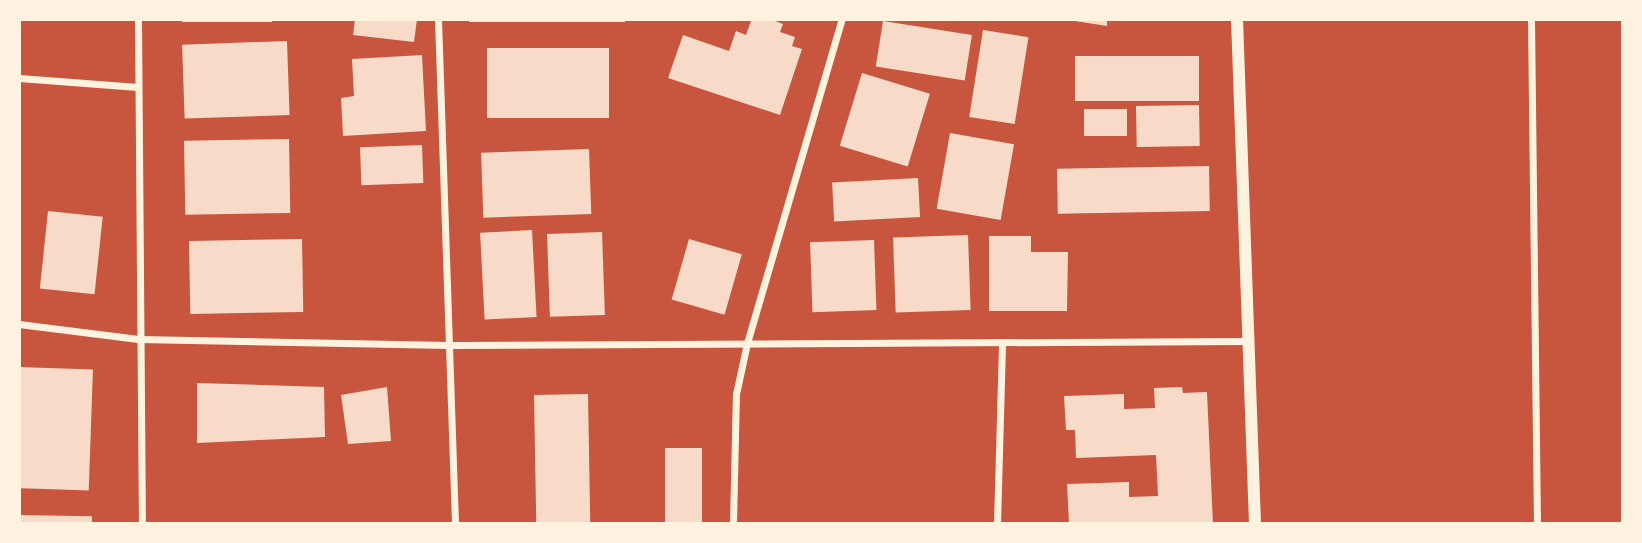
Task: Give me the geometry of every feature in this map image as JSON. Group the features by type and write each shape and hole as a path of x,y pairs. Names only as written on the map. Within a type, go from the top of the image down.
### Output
{"street":[{"path":"138,19 138,340 142,524"},
{"path":"438,19 455,524"},
{"path":"733,524 736,394 747,343 842,19"},
{"path":"1237,19 1255,524"},
{"path":"1531,19 1537,524"},
{"path":"19,78 138,87"},
{"path":"19,324 138,340 449,345 1002,345 1248,341"},
{"path":"998,524 1002,345"}],"building":[{"path":"182,19 272,19 272,22 182,22"},
{"path":"355,19 417,19 414,42 353,35"},
{"path":"469,19 625,19 625,22 469,22"},
{"path":"770,19 783,24 780,32 795,37 792,46 802,49 780,115 668,78 683,35 729,51 736,31 746,35 751,21"},
{"path":"1062,19 1107,19 1107,26"},
{"path":"883,21 972,35 965,81 876,66"},
{"path":"983,30 1028,37 1015,124 969,117"},
{"path":"287,41 290,115 185,119 182,45"},
{"path":"487,48 609,48 609,118 487,118"},
{"path":"422,55 426,131 343,136 341,98 354,96 352,59"},
{"path":"1075,56 1199,56 1199,101 1075,101"},
{"path":"862,73 930,94 908,166 840,146"},
{"path":"1199,105 1200,146 1137,147 1136,106"},
{"path":"1084,109 1127,109 1127,136 1084,136"},
{"path":"950,133 1014,144 1001,220 937,209"},
{"path":"289,139 290,213 185,215 184,141"},
{"path":"422,145 423,183 361,185 360,147"},
{"path":"589,149 591,214 483,218 481,153"},
{"path":"1209,166 1210,211 1058,214 1057,169"},
{"path":"918,178 920,217 834,221 832,183"},
{"path":"48,211 103,217 95,294 40,289"},
{"path":"532,230 537,317 485,320 480,233"},
{"path":"602,232 605,315 550,317 547,234"},
{"path":"968,235 971,310 896,313 893,238"},
{"path":"989,236 1031,236 1031,252 1068,252 1067,311 989,311"},
{"path":"302,239 303,312 190,314 189,241"},
{"path":"689,239 742,254 725,315 672,300"},
{"path":"874,240 876,310 812,312 810,242"},
{"path":"19,367 93,370 89,491 19,488"},
{"path":"197,383 324,387 325,437 197,443"},
{"path":"387,387 391,441 348,444 341,395"},
{"path":"1182,387 1183,393 1207,392 1213,524 1069,524 1067,484 1129,482 1129,497 1158,496 1156,455 1076,458 1075,430 1066,430 1064,396 1124,394 1124,409 1155,408 1154,388"},
{"path":"588,394 590,524 536,524 534,395"},
{"path":"665,448 702,448 702,524 665,524"},
{"path":"19,515 92,516 92,524 19,524"}]}
